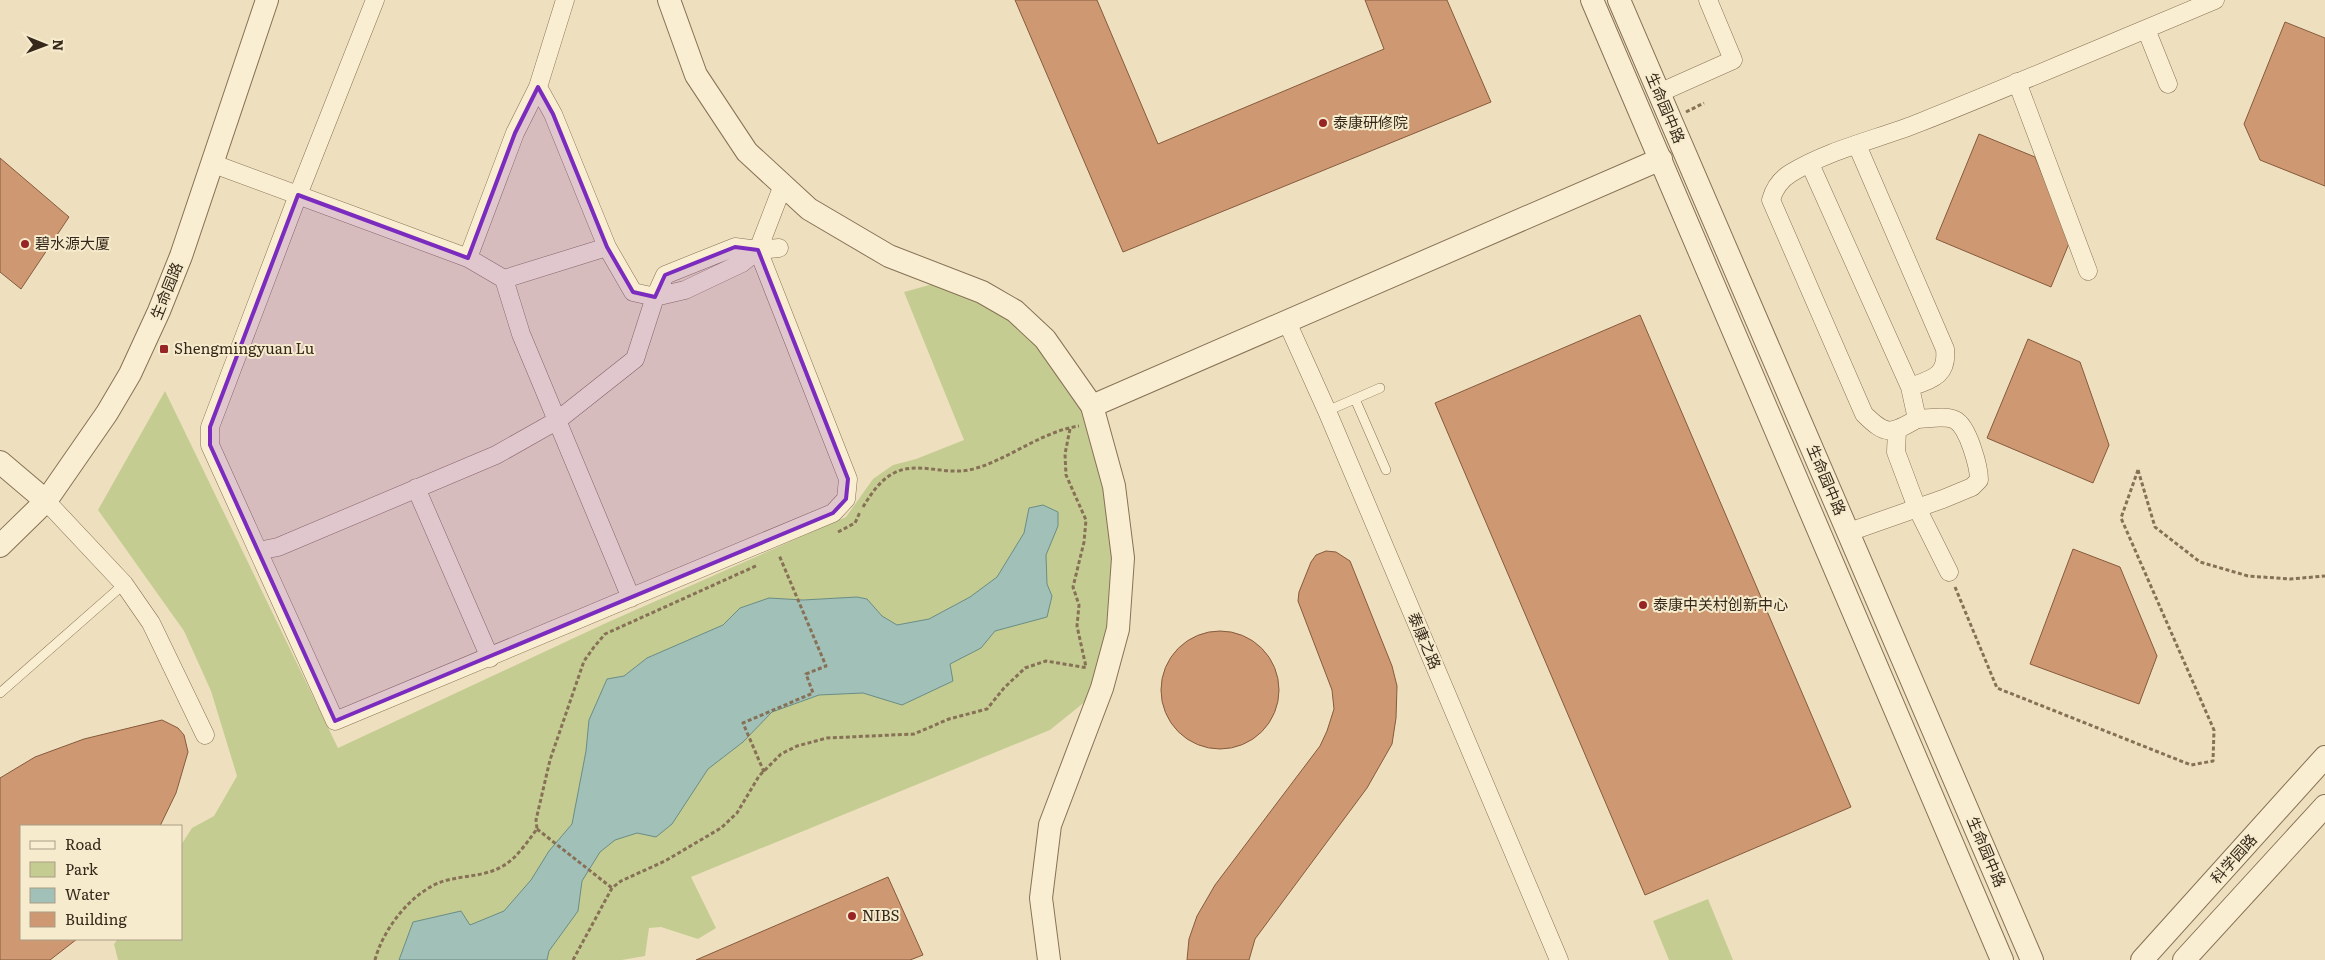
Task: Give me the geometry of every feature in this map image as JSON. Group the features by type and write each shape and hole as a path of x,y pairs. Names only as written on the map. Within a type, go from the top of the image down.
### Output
{"street":[{"name":"生命园路","path":"0,546 46,501 107,412 138,358 181,256 267,0"},
{"path":"376,0 298,196 210,427 210,445 334,721 490,658 833,513 846,499 848,480 758,250 784,185"},
{"path":"468,258 515,133 538,87 565,0"},
{"path":"669,0 696,75 747,152 809,208 888,256 982,292 1015,311 1045,339 1094,415 1114,486 1123,558 1118,628 1096,670 1102,688 1050,825 1041,898 1049,960"},
{"name":"生命园中路","path":"1592,0 2002,960"},
{"name":"生命园中路","path":"1619,0 2032,960"},
{"path":"1659,93 1733,60 1708,0"},
{"path":"1849,532 1972,487 1979,480 1979,468 1962,425 1954,420 1917,420 1897,430 1886,432 1864,414 1771,200 1774,190 1790,174 1810,164 1919,123 2215,0"},
{"path":"2146,29 2168,84"},
{"path":"2017,82 2088,271"},
{"path":"538,87 553,114 606,247 633,292 655,296"},
{"path":"1857,145 1945,349 1946,360 1944,368 1937,376 1910,387"},
{"path":"1094,415 1287,322 1661,160"},
{"path":"211,162 468,258 504,279 521,334 631,598"},
{"path":"1810,164 1910,387 1917,420"},
{"path":"504,279 606,247"},
{"path":"258,552 278,547 496,455 558,420 636,358 655,296 665,275 736,247 758,250 779,248"},
{"name":"泰康之路","path":"1287,322 1327,411 1559,960"},
{"path":"1897,430 1896,452 1917,508 1949,572"},
{"path":"0,462 46,501 124,584 151,623 205,735"},
{"path":"416,488 490,658"},
{"name":"科学园路","path":"2142,960 2325,757"},
{"name":"科学园路","path":"2184,960 2325,806"}],"lane":[{"path":"1327,411 1380,388"},
{"path":"1355,399 1386,470"},
{"path":"0,693 124,584"}],"path":[{"path":"832,534 854,523 876,487 894,473 910,468 955,472 971,470 999,460 1028,443 1070,428 1094,415"},
{"path":"1070,428 1065,454 1066,475 1086,520 1084,542 1073,587 1079,605 1077,626 1096,670"},
{"path":"1949,572 1997,688 2191,765 2213,761 2214,730 2121,518 2138,470 2155,527 2200,562 2248,576 2290,579 2325,576"},
{"path":"774,558 788,551"},
{"path":"764,772 743,723 813,693 806,674 826,666 780,555"},
{"path":"375,960 384,935 399,914 417,898 430,888 444,881 489,873 505,866 519,853 537,829 536,820 550,760 584,661 605,634 765,562"},
{"path":"573,960 612,888 665,861 721,828 736,812 764,772 781,754 804,744 827,738 914,734 949,719 987,710 1004,688 1025,668 1046,661 1096,670"},
{"path":"537,829 612,888"}],"highlighted area":[{"path":"538,87 553,114 607,247 633,292 655,297 665,275 735,247 758,250 848,479 846,499 833,513 335,721 210,445 210,427 298,195 468,258 515,133"}],"green space":[{"path":"933,284 1015,311 1092,406 1123,558 1102,688 1050,730 691,877 716,928 698,939 661,927 649,928 645,956 622,960 118,960 114,944 117,940 182,940 182,843 192,828 214,816 237,776 211,691 184,631 98,510 165,391 338,748 606,623 846,517 873,479 893,465 916,459 964,440 904,292"},
{"path":"1708,899 1733,960 1669,960 1653,921"}],"water":[{"path":"1043,505 1058,512 1058,526 1046,555 1047,584 1052,596 1047,617 995,631 981,648 950,664 953,681 902,705 863,693 819,695 772,712 743,742 708,769 672,824 656,837 637,833 615,840 600,852 582,881 578,911 549,951 547,960 399,960 413,922 461,911 470,925 504,911 531,880 549,851 572,824 586,751 589,720 607,679 624,676 647,658 723,625 740,608 769,598 803,600 857,597 867,599 882,616 897,625 929,619 970,597 997,577 1024,533 1029,508"}],"building":[{"name":"泰康研修院","path":"1015,0 1097,0 1158,144 1384,49 1365,0 1447,0 1491,102 1123,252"},
{"path":"2285,22 2325,38 2325,186 2260,160 2244,124"},
{"path":"1979,134 2035,157 2070,241 2051,287 1936,239"},
{"name":"碧水源大厦","path":"0,158 69,217 21,289 0,272"},
{"name":"泰康中关村创新中心","path":"1640,315 1851,807 1645,895 1435,403"},
{"path":"2028,339 2080,362 2109,445 2093,483 1987,438"},
{"path":"2073,549 2120,567 2157,656 2139,704 2030,664"},
{"path":"1326,551 1336,552 1350,561 1392,666 1397,686 1396,718 1392,744 1367,788 1255,939 1249,960 1187,960 1189,939 1197,916 1215,885 1320,746 1327,731 1334,709 1332,690 1298,601 1299,592 1311,562 1316,555"},
{"path":"1220,631 1243,635 1262,648 1275,667 1279,690 1275,713 1262,732 1243,745 1220,749 1197,745 1178,732 1165,713 1161,690 1165,667 1178,648 1197,635"},
{"path":"162,720 178,728 184,735 188,752 176,793 160,825 20,825 20,940 76,940 50,960 0,960 0,778 35,757 84,739"},
{"name":"NIBS","path":"888,877 923,955 910,960 696,960"}],"place":[{"name":"泰康研修院","path":"1323,123"},
{"name":"碧水源大厦","path":"25,244"},
{"name":"Shengmingyuan Lu","path":"164,349"},
{"name":"泰康中关村创新中心","path":"1643,605"},
{"name":"NIBS","path":"852,916"}]}
